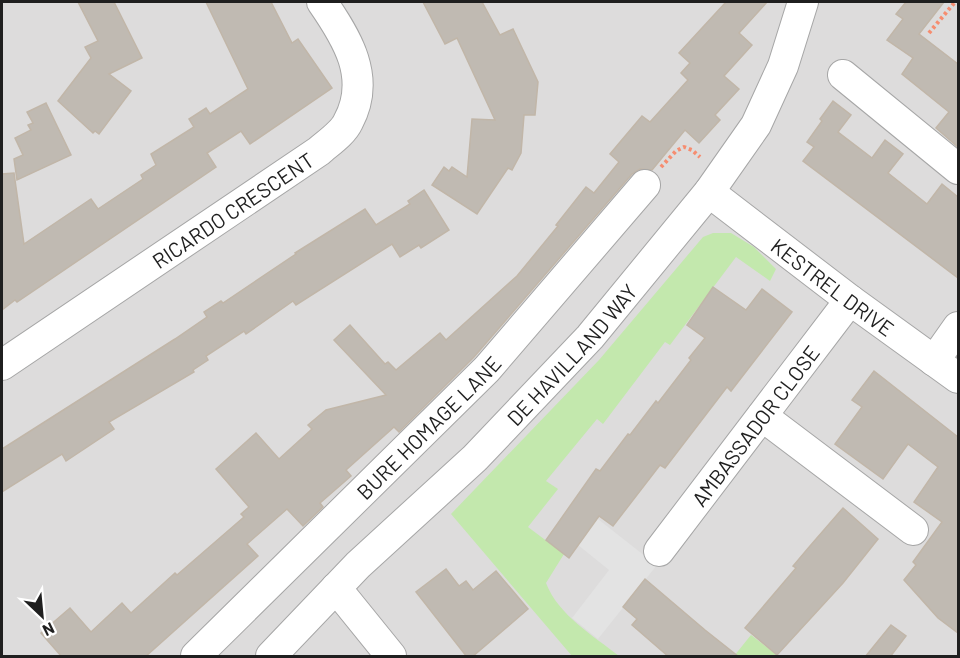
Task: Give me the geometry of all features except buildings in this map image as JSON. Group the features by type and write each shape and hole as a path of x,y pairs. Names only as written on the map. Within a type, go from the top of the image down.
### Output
{"street":[{"name":"RICARDO CRESCENT","path":"2,364 319,151 348,123 359,91 354,57 322,2"},
{"name":"DE HAVILLAND WAY","path":"271,657 358,565 475,458 590,337 715,183 756,125 783,66 802,2"},
{"path":"843,75 958,169"},
{"name":"KESTREL DRIVE","path":"715,183 850,300 958,378"},
{"name":"BURE HOMAGE LANE","path":"196,657 487,369 645,185"},
{"name":"AMBASSADOR CLOSE","path":"659,551 850,300"},
{"path":"934,361 958,327"},
{"path":"762,416 913,530"},
{"path":"336,588 392,657"}],"path":[{"path":"929,33 954,2"},
{"path":"645,185 676,152 684,147 692,150 715,183"}],"shaded area":[{"path":"2,2 958,2 958,656 2,656"},
{"path":"575,501 645,556 665,555 598,639 572,618 609,570 578,545"}],"green space":[{"path":"713,233 731,233 754,247 776,269 770,281 736,257 670,345 665,342 603,424 597,419 546,481 558,489 528,527 564,554 546,583 559,605 578,624 619,656 572,656 451,514 599,360 703,237"},
{"path":"751,635 778,656 734,656"}]}
